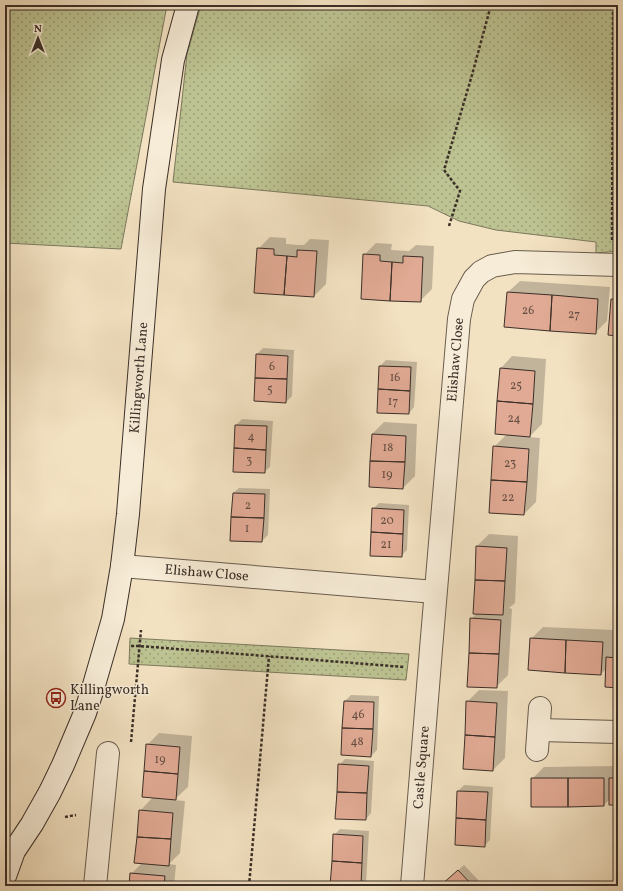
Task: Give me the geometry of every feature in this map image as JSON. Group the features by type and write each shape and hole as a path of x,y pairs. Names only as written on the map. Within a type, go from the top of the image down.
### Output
{"street":[{"name":"Killingworth Lane","path":"5,876 10,856 32,824 50,792 85,713 113,619 122,566 128,506 154,189 173,60 188,5"},
{"name":"Elishaw Close","path":"430,659 459,319 463,299 474,279 481,272 492,266 514,262 615,265"},
{"name":"Elishaw Close","path":"122,566 435,592"},
{"name":"Castle Square","path":"412,886 430,659"},
{"path":"540,708 538,740 618,732"},
{"path":"95,886 108,753"}],"path":[{"path":"449,226 460,191 444,170 491,5"},
{"path":"612,5 615,265"},
{"path":"105,647 139,646 269,656 430,659"},
{"path":"249,886 269,656"}],"green space":[{"path":"5,5 167,5 121,249 5,243"},
{"path":"201,5 618,5 618,251 596,253 596,242 496,230 459,221 428,206 173,182 187,54"},
{"path":"130,638 409,654 406,680 129,664"}],"building":[{"path":"257,248 274,249 274,255 287,256 284,295 254,293"},
{"path":"297,250 317,251 314,297 284,295 287,256 297,257"},
{"path":"363,254 380,255 380,261 392,262 390,301 361,299"},
{"path":"403,256 423,257 421,302 390,301 392,262 403,263"},
{"path":"507,292 552,295 550,331 504,327"},
{"path":"552,295 598,299 596,334 550,331"},
{"path":"611,299 618,300 618,336 608,335"},
{"path":"256,354 288,356 287,379 255,378"},
{"path":"379,366 411,367 410,391 378,389"},
{"path":"500,368 535,371 533,404 497,401"},
{"path":"255,378 287,379 286,403 254,401"},
{"path":"378,389 410,391 409,414 377,413"},
{"path":"497,401 533,404 530,437 495,434"},
{"path":"235,425 267,426 266,450 234,448"},
{"path":"372,434 406,436 405,462 370,461"},
{"path":"493,446 529,449 527,482 491,480"},
{"path":"234,448 266,450 265,473 233,472"},
{"path":"370,461 405,462 403,489 369,487"},
{"path":"491,480 527,482 524,515 489,513"},
{"path":"233,493 265,494 264,518 231,517"},
{"path":"372,508 404,510 403,534 371,532"},
{"path":"231,517 264,518 262,542 230,541"},
{"path":"371,532 403,534 402,557 370,556"},
{"path":"476,546 507,548 505,581 475,580"},
{"path":"475,580 505,581 503,615 473,614"},
{"path":"470,618 501,620 499,654 469,653"},
{"path":"530,638 566,640 565,673 528,670"},
{"path":"566,640 603,642 601,675 565,673"},
{"path":"469,653 499,654 497,688 467,687"},
{"path":"606,657 618,658 618,688 605,687"},
{"path":"344,701 374,702 373,729 342,728"},
{"path":"466,701 497,703 495,737 465,735"},
{"path":"342,728 373,729 371,757 341,755"},
{"path":"465,735 495,737 493,771 463,769"},
{"path":"146,744 180,747 178,774 144,771"},
{"path":"338,764 369,766 367,793 337,792"},
{"path":"144,771 178,774 176,800 142,797"},
{"path":"531,778 568,778 568,807 531,807"},
{"path":"568,778 604,778 604,806 568,807"},
{"path":"609,778 618,778 618,805 609,805"},
{"path":"457,791 488,792 486,820 456,818"},
{"path":"337,792 367,793 366,820 335,819"},
{"path":"139,810 173,813 171,839 137,837"},
{"path":"456,818 486,820 485,847 455,845"},
{"path":"333,834 363,836 362,863 332,861"},
{"path":"137,837 171,839 169,866 134,863"},
{"path":"332,861 362,863 361,886 330,886"},
{"path":"458,870 473,886 440,886"},
{"path":"130,873 165,876 164,886 129,886"}],"place":[{"name":"Killingworth Lane","path":"56,698"}]}
